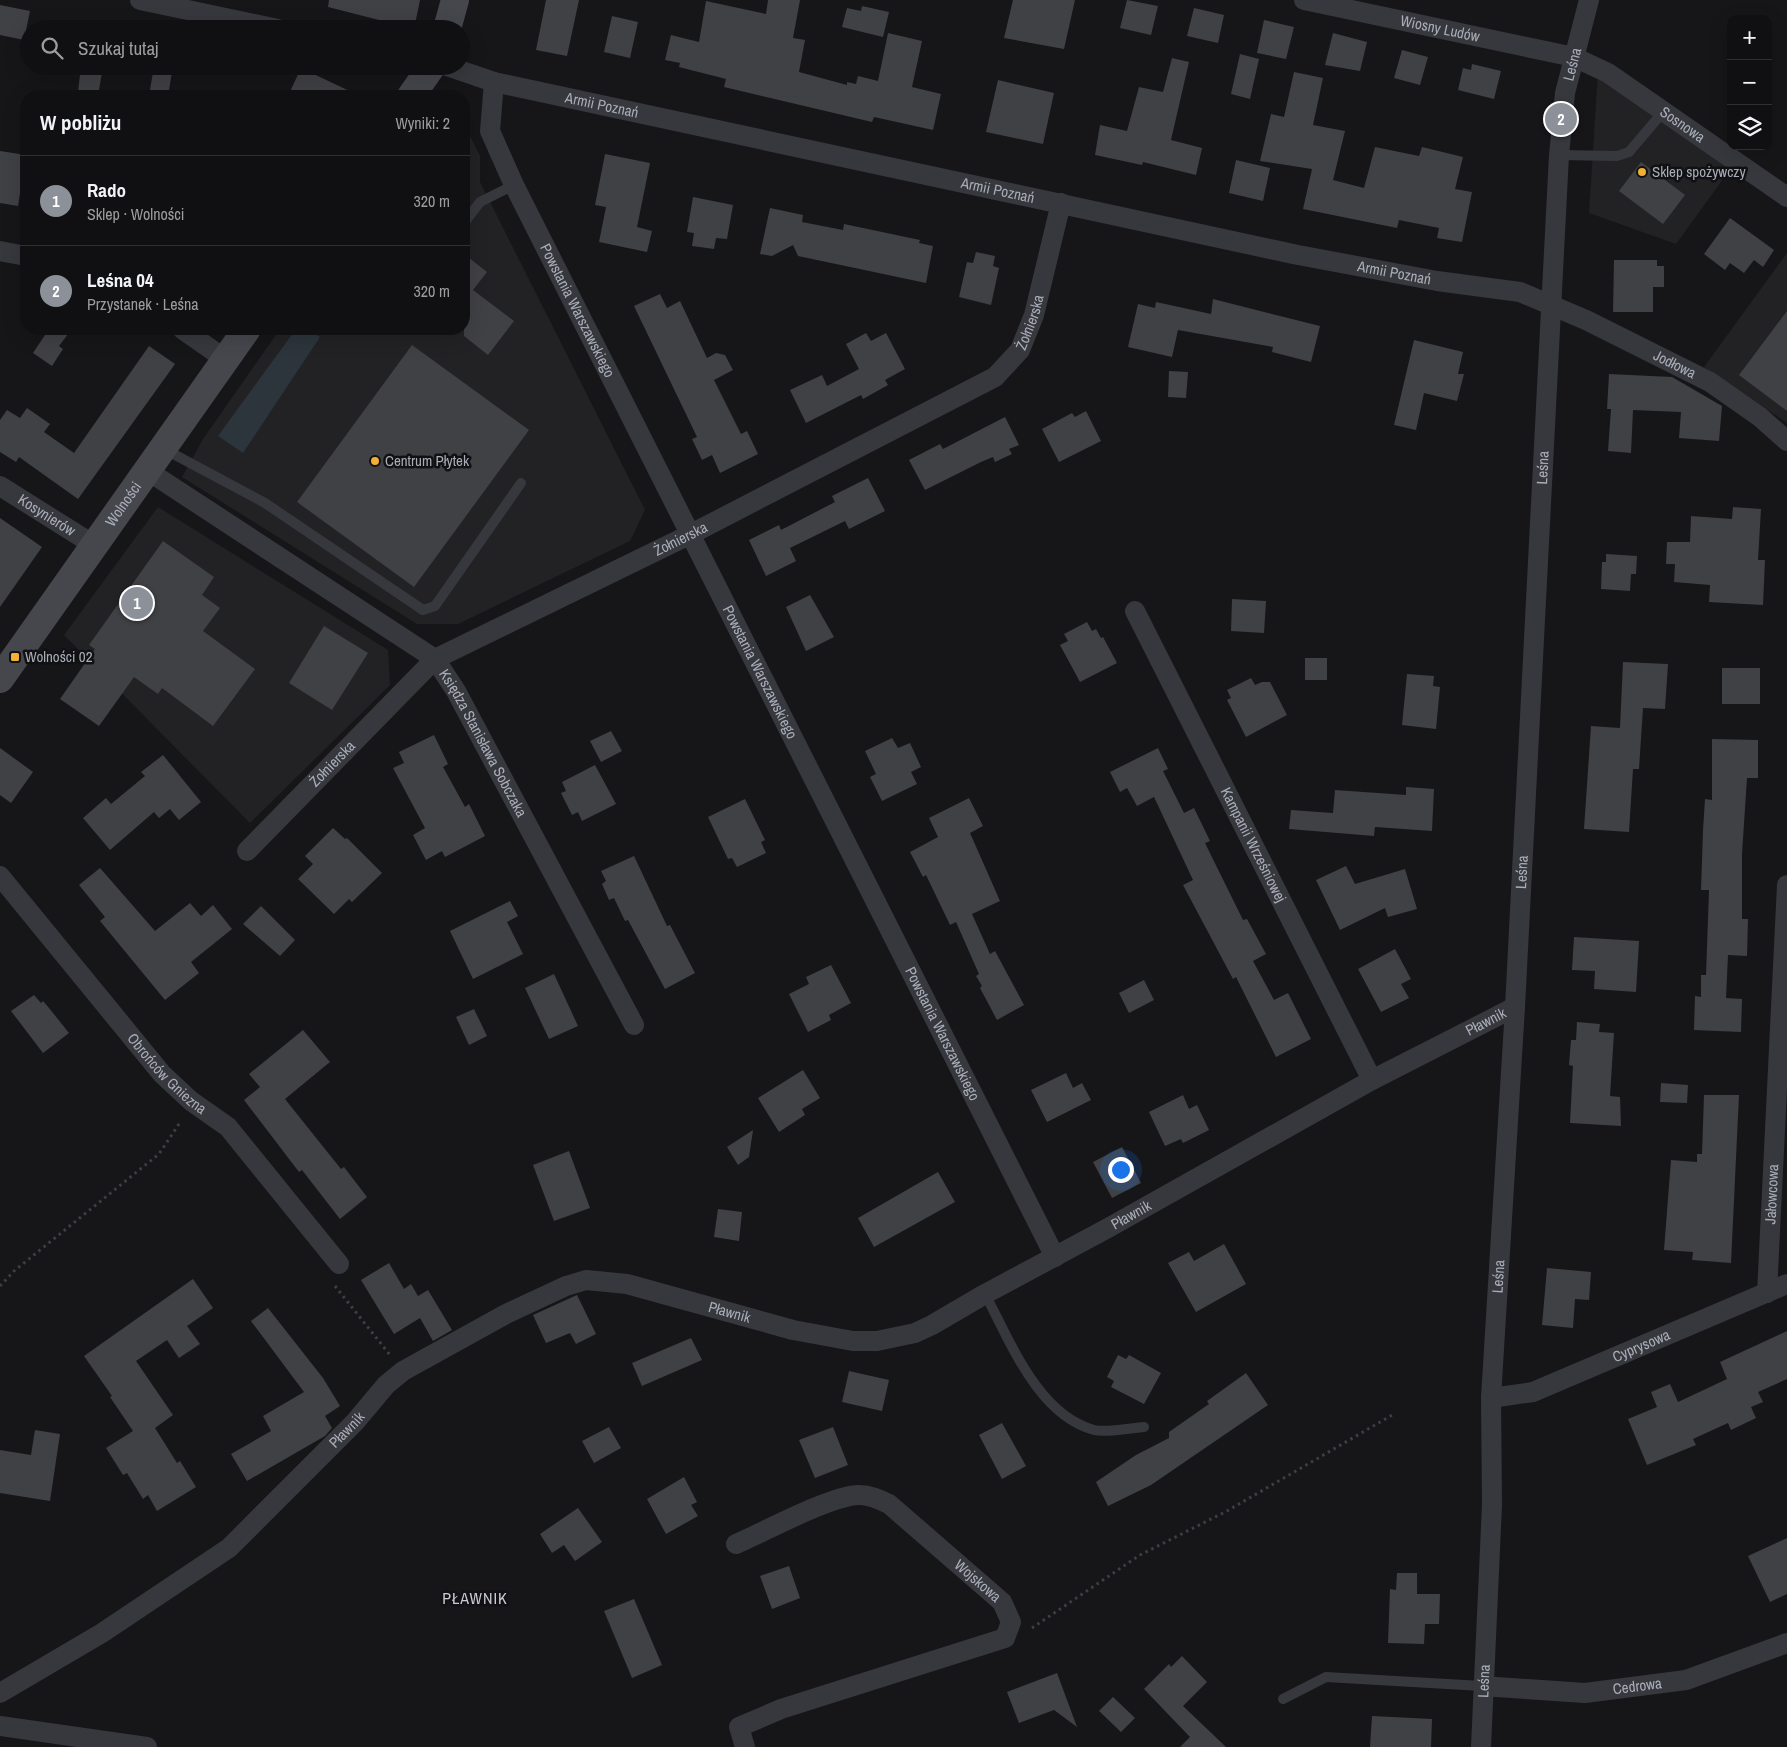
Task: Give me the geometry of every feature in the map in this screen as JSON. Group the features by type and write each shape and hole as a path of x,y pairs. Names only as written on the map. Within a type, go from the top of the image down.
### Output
{"street":[{"path":"140,0 235,20"},
{"path":"449,20 455,0"},
{"name":"Wiosny Ludów","path":"1304,0 1574,57"},
{"name":"Leśna","path":"1481,1747 1482,1686 1492,1505 1491,1398 1515,1006 1559,155 1565,93 1589,0"},
{"name":"Sosnowa","path":"1574,57 1608,73 1787,197"},
{"name":"Armii Poznań","path":"470,74 494,82 1298,256 1437,281 1520,292 1550,304"},
{"path":"415,90 426,75"},
{"name":"Powstania Warszawskiego","path":"494,82 490,131 514,185 1055,1256"},
{"name":"Żołnierska","path":"247,851 435,659 691,534 995,377 1020,350 1034,315 1061,204"},
{"path":"0,251 20,255"},
{"name":"Jodłowa","path":"1550,304 1710,382 1760,417 1787,441"},
{"path":"191,335 225,359"},
{"name":"Wolności","path":"0,679 243,335"},
{"name":"Księdza Stanisława Sobczaka","path":"148,471 435,659 456,691 634,1025"},
{"name":"Kosynierów","path":"0,486 94,545"},
{"name":"Kampanii Wrześniowej","path":"1135,611 1372,1080"},
{"name":"Obrońców Gniezna","path":"0,876 162,1074 190,1101 228,1127 339,1264"},
{"name":"Jałowcowa","path":"1767,1293 1787,885"},
{"name":"Pławnik","path":"0,1692 102,1633 229,1548 355,1422 386,1385 402,1372 506,1314 566,1286 586,1280 627,1284 793,1330 853,1341 877,1341 915,1332 932,1325 1372,1080 1515,1006"},
{"name":"Cyprysowa","path":"1491,1398 1533,1392 1787,1284"},
{"name":"Wojskowa","path":"736,1544 831,1502 858,1495 874,1497 889,1504 1002,1602 1011,1622 1006,1638"},
{"path":"745,1747 739,1728 782,1708 1006,1638"},
{"name":"Cedrowa","path":"1482,1686 1585,1693 1686,1680 1787,1643"},
{"path":"0,1726 147,1747"}],"lane":[{"path":"1559,155 1617,156 1629,152 1662,112"},
{"path":"470,214 480,202 514,185"},
{"path":"164,449 265,503 422,610 435,606 521,483"},
{"path":"985,1294 1014,1350 1044,1396 1062,1416 1095,1430 1144,1427"},
{"path":"1283,1699 1326,1676 1482,1686"}],"path":[{"path":"0,1286 14,1271 159,1154 181,1123 190,1101"},
{"path":"339,1264 334,1285 402,1372"},
{"path":"1006,1638 1032,1628 1140,1556 1227,1511 1394,1414"}],"shaded area":[{"path":"1598,72 1731,168 1676,244 1589,213"},
{"path":"470,136 480,156 480,182 645,510 630,541 458,624 417,624 182,477 203,439 276,335 470,335"},
{"path":"1787,253 1787,423 1704,367"},
{"path":"292,335 316,335 320,337 243,453 218,436"},
{"path":"158,507 388,650 390,685 250,823 64,635"}],"building":[{"path":"329,0 420,0 416,20 379,20 328,7"},
{"path":"546,0 579,0 567,56 536,50"},
{"path":"768,0 800,0 793,38 805,40 799,72 847,85 847,82 856,84 858,76 878,81 888,33 922,41 912,87 941,94 933,130 874,117 872,122 724,87 726,79 679,67 680,63 665,60 671,35 699,42 706,1 766,14"},
{"path":"1013,0 1075,0 1064,49 1004,38"},
{"path":"1127,0 1158,6 1151,35 1120,28"},
{"path":"0,5 30,11 28,20 20,20 20,39 0,35"},
{"path":"862,6 889,12 883,37 842,27 847,8 861,11"},
{"path":"1194,8 1224,15 1218,43 1187,36"},
{"path":"612,16 638,22 630,58 604,52"},
{"path":"1264,20 1294,27 1286,59 1257,53"},
{"path":"1333,33 1367,42 1360,71 1325,65"},
{"path":"1402,50 1428,57 1420,85 1394,78"},
{"path":"1240,54 1259,59 1250,99 1231,94"},
{"path":"1172,58 1189,62 1171,140 1202,148 1196,175 1143,162 1142,165 1095,155 1100,125 1127,131 1139,87 1163,92"},
{"path":"1472,64 1501,71 1494,99 1458,90 1463,68 1471,70"},
{"path":"1294,72 1323,78 1313,125 1345,131 1333,180 1364,188 1375,147 1419,156 1422,147 1463,157 1455,189 1472,192 1462,242 1437,238 1439,228 1399,220 1397,228 1303,209 1312,169 1260,161 1271,114 1284,117"},
{"path":"80,75 102,75 99,90 78,90"},
{"path":"152,75 172,75 169,90 150,90"},
{"path":"298,75 316,75 347,90 291,90"},
{"path":"998,80 1054,93 1043,144 986,132"},
{"path":"0,151 20,154 20,193 18,206 0,203"},
{"path":"605,154 650,163 637,227 652,231 647,252 599,242 606,207 595,205"},
{"path":"1236,160 1270,168 1263,201 1229,193"},
{"path":"1641,162 1685,195 1663,224 1619,191"},
{"path":"693,197 733,205 727,239 716,238 714,249 692,246 694,233 687,232"},
{"path":"770,208 803,215 802,222 843,230 844,224 920,240 919,243 933,246 926,283 798,256 793,245 772,256 760,254"},
{"path":"1730,218 1774,250 1763,267 1754,260 1744,273 1730,263 1725,270 1704,254"},
{"path":"976,252 995,256 993,266 999,268 991,305 959,297 967,262 973,263"},
{"path":"470,259 487,272 473,290 514,321 488,355 464,336 470,335"},
{"path":"1614,260 1657,260 1657,266 1664,266 1664,287 1653,287 1653,312 1613,312"},
{"path":"660,294 667,308 680,301 707,358 716,353 725,355 733,370 714,380 741,434 747,431 758,454 720,473 712,455 702,460 692,439 697,437 634,306"},
{"path":"1213,299 1320,326 1311,362 1272,352 1273,347 1178,330 1172,357 1128,347 1138,304 1155,308 1156,302 1211,314"},
{"path":"1787,311 1787,411 1739,375"},
{"path":"866,333 871,341 886,333 905,369 885,380 888,385 863,399 861,395 806,423 790,390 822,375 827,386 859,369 846,344"},
{"path":"45,335 67,335 59,346 63,349 52,366 33,353"},
{"path":"1414,340 1463,352 1458,374 1464,374 1457,401 1424,393 1416,430 1394,425"},
{"path":"412,345 529,430 414,587 297,502"},
{"path":"149,346 175,364 78,499 19,457 16,462 0,452 0,420 7,410 20,418 27,408 50,424 44,432 74,453"},
{"path":"1169,371 1188,372 1186,398 1168,397"},
{"path":"1609,374 1672,377 1722,406 1719,441 1679,438 1681,412 1633,410 1631,453 1608,451 1611,409 1607,409"},
{"path":"1086,411 1101,441 1059,462 1042,429 1072,413 1075,417"},
{"path":"1005,417 1019,445 1009,449 1012,454 995,462 993,457 925,490 909,460 940,444 943,449"},
{"path":"868,478 885,511 849,529 845,521 790,548 796,561 766,576 749,540 779,525 781,530 835,502 832,496"},
{"path":"1733,507 1761,509 1758,560 1765,560 1763,605 1709,602 1710,585 1674,582 1675,564 1666,564 1667,542 1690,542 1691,516 1732,519"},
{"path":"0,518 42,547 0,607"},
{"path":"163,541 214,577 202,595 220,608 203,631 255,669 213,726 162,688 158,694 134,677 99,726 60,699 95,649 89,645"},
{"path":"1606,554 1637,556 1636,574 1631,574 1630,591 1601,589 1602,562 1606,562"},
{"path":"810,595 834,637 806,651 786,607"},
{"path":"1232,599 1266,601 1264,633 1231,631"},
{"path":"1087,622 1092,631 1096,629 1101,638 1103,637 1117,663 1080,682 1060,645 1068,641 1064,634"},
{"path":"324,626 368,653 332,710 289,683"},
{"path":"1305,658 1327,658 1327,680 1305,680"},
{"path":"1623,662 1668,664 1665,709 1643,708 1639,769 1633,769 1629,832 1584,829 1591,726 1620,728"},
{"path":"1722,668 1760,668 1760,704 1722,704"},
{"path":"1407,674 1434,676 1433,686 1440,687 1436,729 1402,725"},
{"path":"1251,678 1255,685 1262,682 1270,682 1287,715 1246,737 1227,700 1231,698 1227,690"},
{"path":"611,731 622,751 601,762 590,741"},
{"path":"434,735 448,764 443,767 465,807 469,804 485,836 445,857 442,851 426,860 413,835 425,828 393,768 404,763 399,752"},
{"path":"892,738 898,748 910,743 921,767 911,772 917,784 882,801 870,777 876,774 865,751"},
{"path":"1712,739 1758,740 1758,778 1747,778 1742,854 1742,919 1748,919 1747,956 1728,955 1726,998 1742,999 1741,1032 1694,1030 1695,996 1701,997 1701,975 1706,975 1709,890 1701,890 1705,799 1712,800"},
{"path":"0,748 33,772 11,803 0,795"},
{"path":"1158,748 1168,769 1163,771 1184,813 1194,808 1210,841 1205,843 1243,920 1247,919 1266,954 1253,961 1274,1000 1288,993 1311,1039 1276,1057 1236,977 1233,979 1183,885 1193,880 1154,797 1137,806 1127,788 1120,792 1110,772"},
{"path":"163,755 201,802 179,820 170,809 159,818 154,812 110,850 83,818 106,798 111,804 145,776 141,772"},
{"path":"595,765 616,804 582,821 578,812 572,815 561,793 566,791 562,782"},
{"path":"1406,787 1434,789 1432,831 1375,827 1374,836 1289,829 1291,810 1333,813 1335,790 1406,795"},
{"path":"969,798 983,826 970,833 1000,901 972,914 990,954 995,951 1024,1005 997,1020 980,988 982,986 976,976 979,974 956,922 950,925 926,875 923,877 910,852 938,837 929,818"},
{"path":"745,799 765,840 761,842 766,853 737,867 732,858 728,859 708,817"},
{"path":"333,828 345,839 347,838 382,873 352,902 349,899 334,914 298,879 313,864 305,856"},
{"path":"634,856 667,926 670,925 695,973 665,989 628,920 625,921 614,898 609,900 602,884 606,881 601,871"},
{"path":"1346,866 1355,884 1405,869 1417,909 1388,917 1385,908 1340,930 1316,880"},
{"path":"100,868 155,931 190,903 201,916 213,905 232,929 191,962 199,973 165,1000 100,921 105,917 79,885"},
{"path":"510,901 518,916 507,922 523,954 473,979 450,931"},
{"path":"261,906 295,940 280,956 243,924"},
{"path":"1574,937 1639,941 1636,992 1594,989 1595,971 1572,970"},
{"path":"1395,949 1411,979 1401,984 1409,998 1381,1012 1358,969"},
{"path":"831,965 851,1003 829,1015 831,1020 808,1032 789,994 809,984 806,977"},
{"path":"554,974 578,1026 549,1039 525,988"},
{"path":"1144,980 1154,1000 1129,1013 1119,993"},
{"path":"34,995 41,1003 43,1001 69,1033 43,1053 11,1011"},
{"path":"474,1009 487,1036 469,1045 456,1017"},
{"path":"1577,1022 1600,1024 1599,1032 1614,1033 1610,1096 1620,1097 1621,1126 1570,1123 1573,1066 1569,1065 1571,1040 1576,1040"},
{"path":"303,1030 330,1062 285,1099 341,1169 344,1167 367,1197 340,1219 302,1170 299,1172 244,1100 260,1087 249,1074"},
{"path":"803,1070 820,1098 802,1109 805,1115 779,1132 758,1098"},
{"path":"1066,1073 1073,1088 1082,1083 1091,1100 1047,1122 1031,1090"},
{"path":"1661,1083 1688,1085 1687,1103 1660,1102"},
{"path":"1183,1095 1189,1109 1197,1105 1209,1130 1183,1143 1181,1139 1165,1146 1149,1112"},
{"path":"1704,1095 1739,1095 1731,1263 1692,1260 1693,1252 1664,1250 1671,1160 1697,1162 1697,1154 1702,1154"},
{"path":"753,1130 749,1157 738,1165 727,1147"},
{"path":"1122,1147 1141,1183 1112,1198 1093,1162"},
{"path":"569,1151 590,1208 554,1221 533,1165"},
{"path":"938,1172 955,1202 874,1247 858,1218"},
{"path":"718,1209 742,1212 739,1241 714,1237"},
{"path":"1224,1244 1246,1284 1196,1312 1168,1263 1189,1252 1194,1261"},
{"path":"389,1263 404,1289 411,1284 418,1296 428,1290 452,1330 433,1341 420,1318 394,1334 361,1280"},
{"path":"1547,1268 1591,1272 1589,1300 1575,1299 1573,1328 1542,1325"},
{"path":"193,1279 213,1308 187,1326 200,1344 179,1358 167,1340 136,1361 173,1415 155,1428 177,1463 180,1461 196,1487 157,1511 148,1495 143,1499 127,1473 123,1475 106,1448 133,1431 110,1397 112,1396 84,1356"},
{"path":"577,1295 596,1334 576,1344 570,1333 546,1343 533,1315"},
{"path":"268,1308 323,1378 340,1406 325,1416 332,1428 325,1436 247,1481 231,1454 271,1431 263,1416 304,1392 251,1321"},
{"path":"1787,1331 1787,1379 1758,1392 1763,1402 1751,1407 1756,1418 1731,1430 1728,1423 1693,1439 1696,1445 1647,1465 1628,1419 1657,1407 1651,1392 1670,1384 1678,1402 1727,1379 1720,1362"},
{"path":"691,1338 702,1360 642,1386 632,1363"},
{"path":"1118,1355 1126,1359 1129,1355 1161,1373 1144,1404 1111,1387 1114,1381 1107,1377"},
{"path":"849,1371 889,1380 882,1411 842,1402"},
{"path":"1246,1373 1268,1405 1151,1485 1108,1506 1096,1482 1136,1455 1169,1438 1169,1432 1209,1404 1207,1401"},
{"path":"1002,1423 1026,1466 1002,1479 979,1435"},
{"path":"609,1427 621,1448 594,1463 582,1441"},
{"path":"833,1427 848,1465 815,1478 799,1440"},
{"path":"35,1430 60,1434 50,1501 0,1493 0,1450 31,1455"},
{"path":"684,1477 697,1502 691,1505 698,1516 666,1534 647,1499"},
{"path":"578,1508 602,1542 575,1561 564,1545 552,1553 540,1534"},
{"path":"1787,1538 1787,1594 1770,1602 1748,1556"},
{"path":"789,1566 800,1598 772,1609 760,1576"},
{"path":"1397,1573 1417,1573 1417,1594 1440,1594 1439,1624 1425,1624 1424,1644 1388,1643 1390,1589 1396,1590"},
{"path":"634,1599 662,1665 632,1678 604,1611"},
{"path":"1182,1656 1207,1682 1183,1706 1226,1747 1180,1747 1190,1737 1144,1689 1169,1664 1171,1667"},
{"path":"1057,1673 1077,1727 1054,1710 1019,1723 1007,1692"},
{"path":"1113,1697 1135,1718 1121,1732 1099,1711"},
{"path":"1372,1716 1432,1719 1431,1747 1370,1747"}],"place":[{"name":"Leśna 04","path":"1561,119"},
{"name":"Sklep spożywczy","path":"1642,172"},
{"name":"Centrum Płytek","path":"375,461"},
{"name":"Rado","path":"137,603"},
{"name":"Wolności 02","path":"15,657"}],"district":[{"name":"PŁAWNIK","path":"475,1598"}]}
